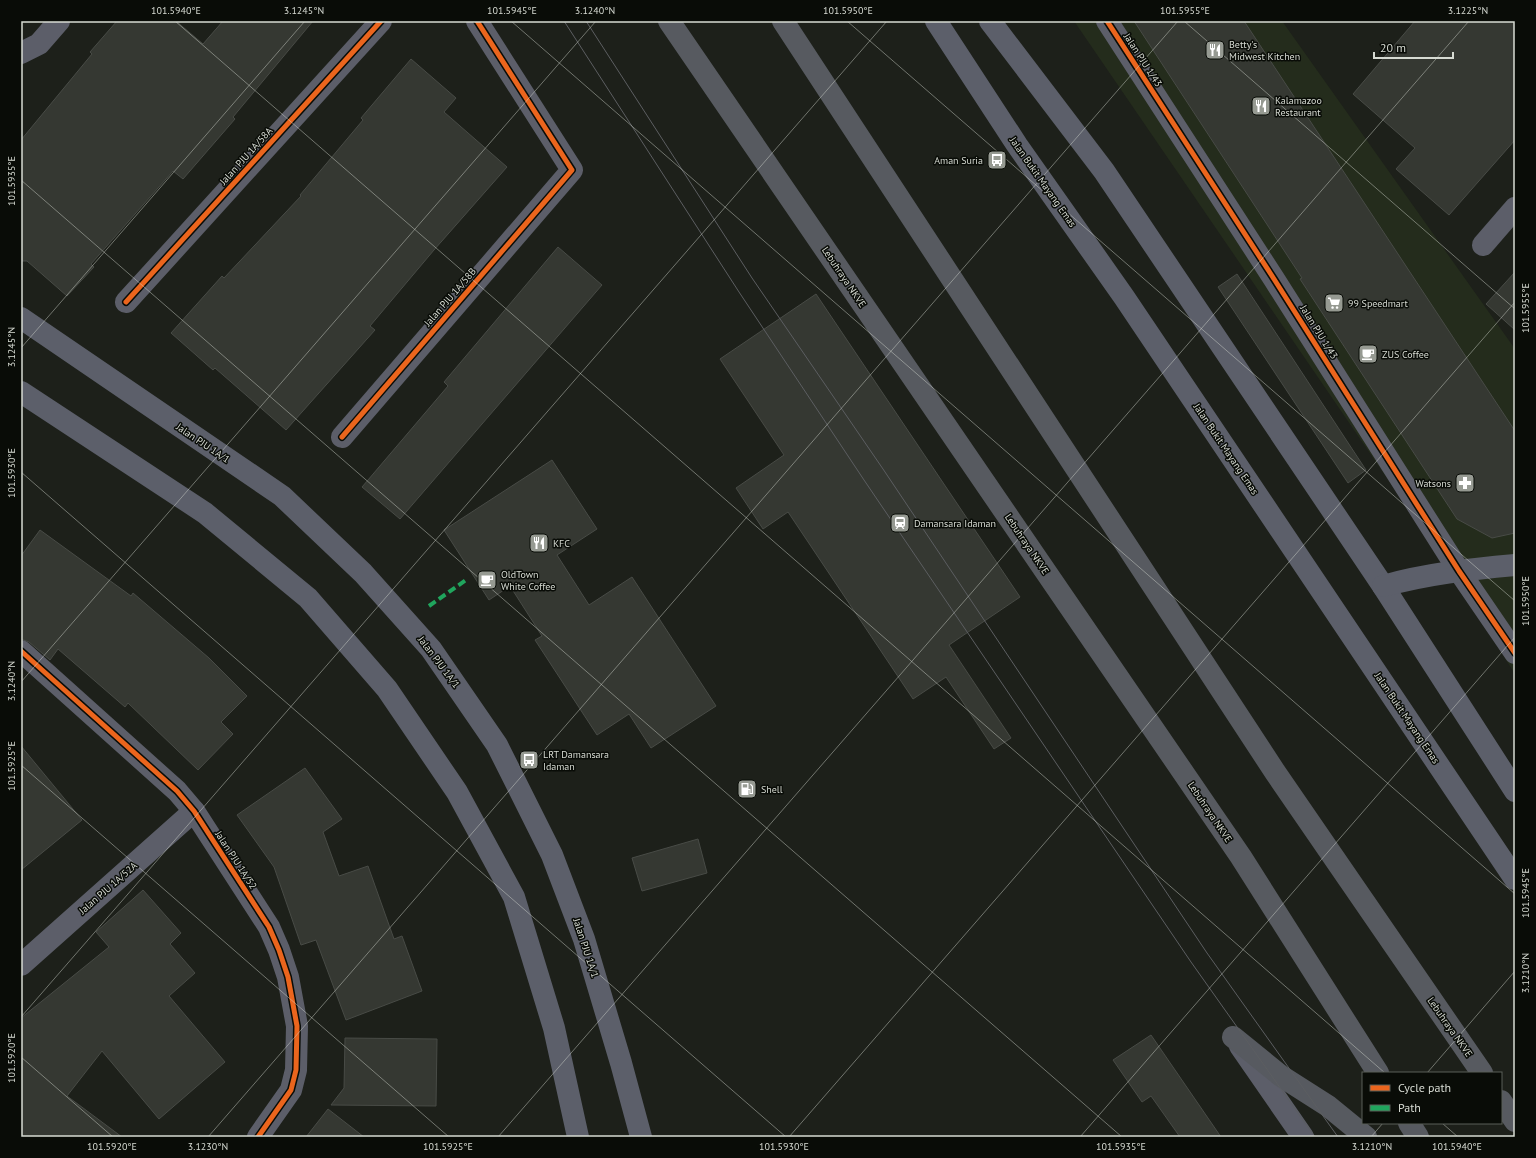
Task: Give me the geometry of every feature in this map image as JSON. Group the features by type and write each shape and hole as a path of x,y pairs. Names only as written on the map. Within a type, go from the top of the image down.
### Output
{"highway":[{"name":"Lebuhraya NKVE","path":"669,21 1241,857 1377,1072"},
{"name":"Lebuhraya NKVE","path":"782,21 1275,772 1481,1072"},
{"path":"1233,1037 1281,1076 1328,1106 1366,1137"},
{"path":"1502,1102 1515,1121"},
{"path":"1410,1124 1418,1137"}],"main road":[{"path":"990,21 1104,172 1383,586 1515,790"},
{"name":"Jalan Bukit Mayang Emas","path":"943,23 1017,145 1128,303 1515,879"},
{"name":"Jalan PJU 1A/1","path":"21,318 282,496 363,573 431,649 497,745 552,855 584,939 621,1063 641,1137"},
{"path":"21,392 205,513 308,598 386,689 457,792 514,896 554,1028 578,1137"},
{"path":"1383,586 1411,578 1459,570 1515,565"}],"street":[{"path":"21,53 39,44 59,21"},
{"name":"Jalan PJU 1A/58A","path":"126,302 381,21"},
{"name":"Jalan PJU 1A/58B","path":"342,436 572,170 477,21"},
{"name":"Jalan PJU 1/43","path":"1107,21 1274,279 1459,570 1515,653"},
{"path":"1483,245 1515,208"},
{"name":"Jalan PJU 1A/52","path":"21,652 177,791 194,811 269,927 288,977 298,1026 296,1070 291,1090 258,1137"},
{"name":"Jalan PJU 1A/52A","path":"21,965 194,811"},
{"path":"1233,1037 1303,1137"}],"shaded area":[{"path":"1074,21 1282,21 1515,349 1515,674 1439,554"}],"building":[{"path":"117,21 176,21 203,44 223,21 313,21 233,117 235,119 183,179 173,171 91,264 94,267 67,296 27,261 21,261 21,140 92,54 90,52"},
{"path":"1134,21 1244,21 1515,431 1515,533 1492,538 1457,519"},
{"path":"1415,21 1515,21 1515,140 1449,215 1396,169 1415,148 1353,94"},
{"path":"411,59 456,98 444,112 507,167 370,326 375,330 286,430 215,368 213,370 171,333 222,276 224,278 301,196 300,195 363,120 361,118"},
{"path":"558,247 602,285 400,519 362,487 448,386 444,382"},
{"path":"1515,272 1515,330 1486,304"},
{"path":"1237,274 1366,470 1348,483 1218,287"},
{"name":"Damansara Idaman","path":"816,294 1020,597 949,645 1011,738 994,749 946,677 913,699 788,512 763,529 736,488 784,455 720,359"},
{"path":"552,460 597,529 557,555 589,605 632,577 716,706 651,748 629,714 597,735 535,640 542,636 510,586 489,600 444,530"},
{"path":"40,530 131,596 133,593 209,658 247,696 221,722 233,734 198,770 128,703 125,707 58,649 50,660 29,642 21,639 21,556"},
{"path":"21,746 82,820 21,870"},
{"path":"305,768 342,819 323,832 339,876 368,866 394,939 402,936 422,991 346,1020 316,940 301,945 274,867 237,815"},
{"path":"698,839 707,873 642,891 632,858"},
{"path":"143,890 181,933 170,944 195,973 169,996 225,1062 159,1119 102,1051 67,1096 122,1137 21,1137 21,1018 109,947 96,932"},
{"path":"1151,1035 1221,1137 1180,1137 1151,1096 1142,1102 1113,1060"},
{"path":"345,1038 437,1039 436,1106 331,1105 344,1088"},
{"path":"328,1109 364,1137 306,1137"}],"tram line":[{"path":"564,21 739,292 864,480 1191,962 1315,1137"},
{"path":"586,21 752,278 883,469 1207,953 1338,1137"}],"marked path":[{"path":"429,606 466,580"}],"cycle path":[{"path":"126,302 381,21"},
{"path":"342,437 572,170 477,21"},
{"path":"1107,21 1274,279 1459,571 1515,653"},
{"path":"21,651 177,791 194,811 269,927 288,977 297,1026 296,1070 291,1090 258,1137"}],"place":[{"name":"Betty's Midwest Kitchen","path":"1215,50"},
{"name":"Kalamazoo Restaurant","path":"1261,106"},
{"name":"Aman Suria","path":"997,160"},
{"name":"99 Speedmart","path":"1334,303"},
{"name":"ZUS Coffee","path":"1368,354"},
{"name":"Watsons","path":"1465,483"},
{"name":"Damansara Idaman","path":"900,523"},
{"name":"KFC","path":"539,543"},
{"name":"OldTown White Coffee","path":"487,580"},
{"name":"LRT Damansara Idaman","path":"529,760"},
{"name":"Shell","path":"747,789"}]}
